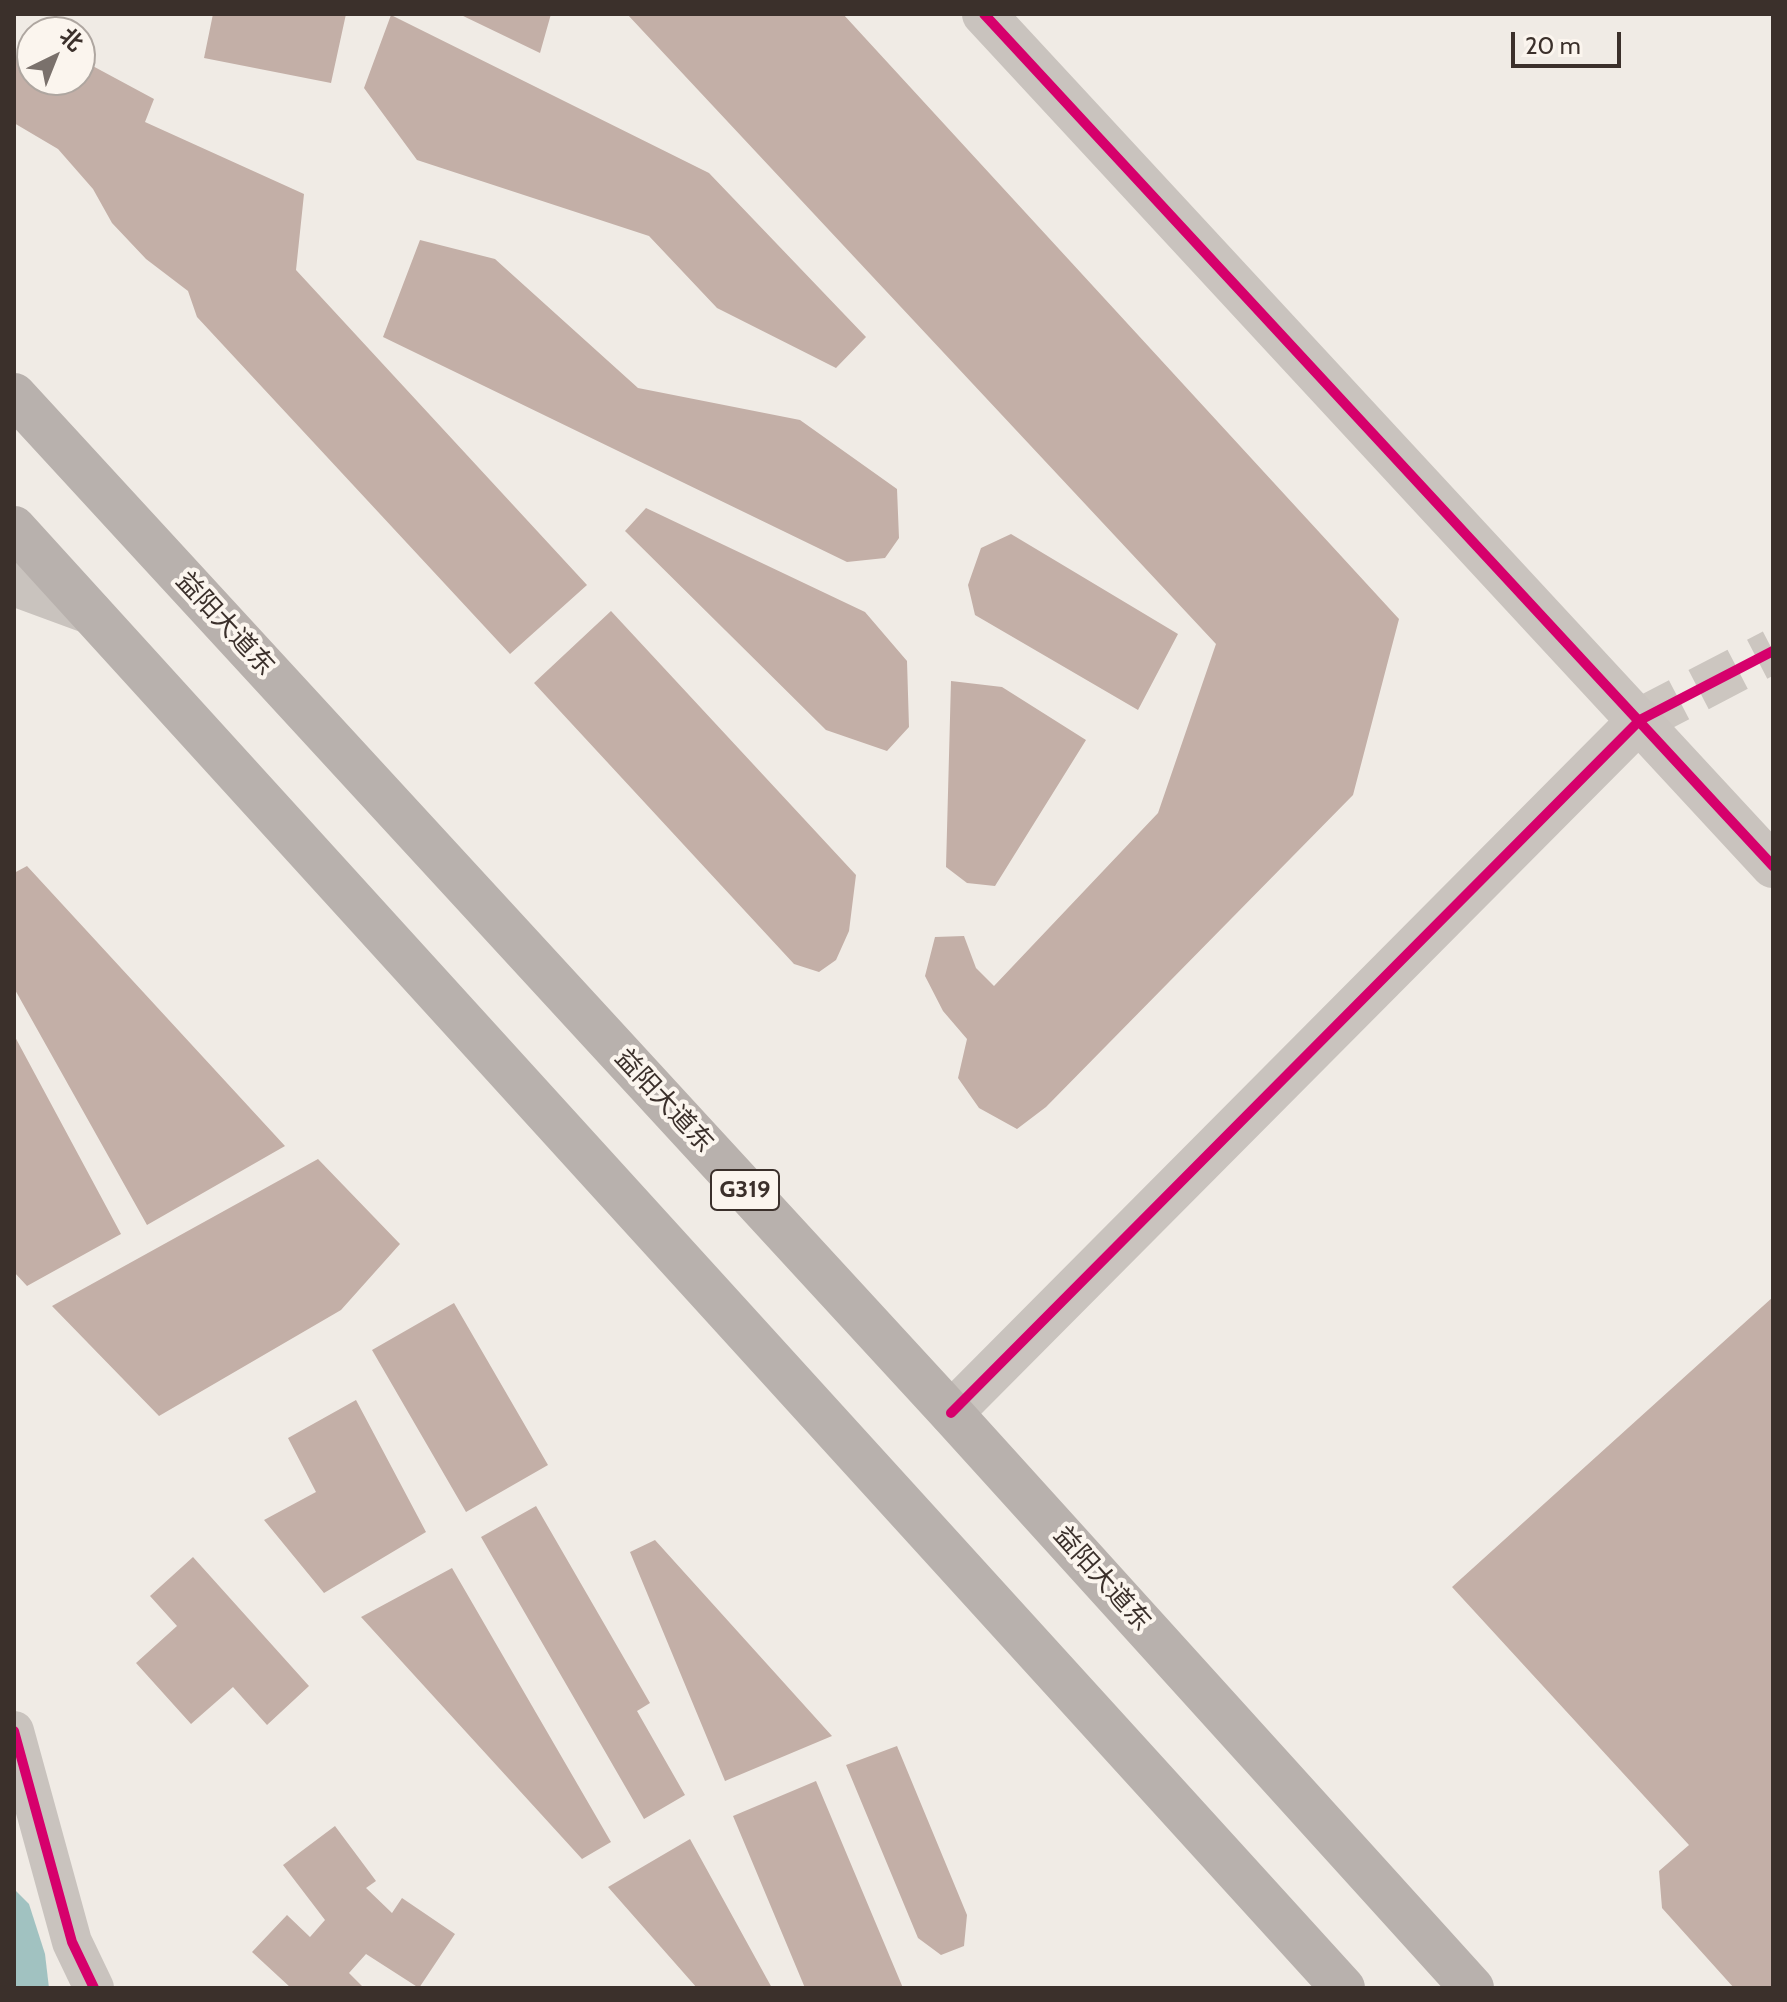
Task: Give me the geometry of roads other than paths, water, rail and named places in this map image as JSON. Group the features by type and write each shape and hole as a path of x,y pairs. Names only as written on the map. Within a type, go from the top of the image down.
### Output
{"main road":[{"name":"益阳大道东","path":"14,395 951,1413 1472,1988"},
{"path":"14,528 1343,1988"}],"street":[{"path":"984,14 1773,866"},
{"path":"14,584 90,612"},
{"path":"951,1413 1640,720"},
{"path":"14,1731 72,1942 94,1988"}],"water":[{"path":"14,1889 29,1904 45,1954 49,1988 14,1988"}],"tunnel":[{"path":"1640,720 1773,651"}]}
